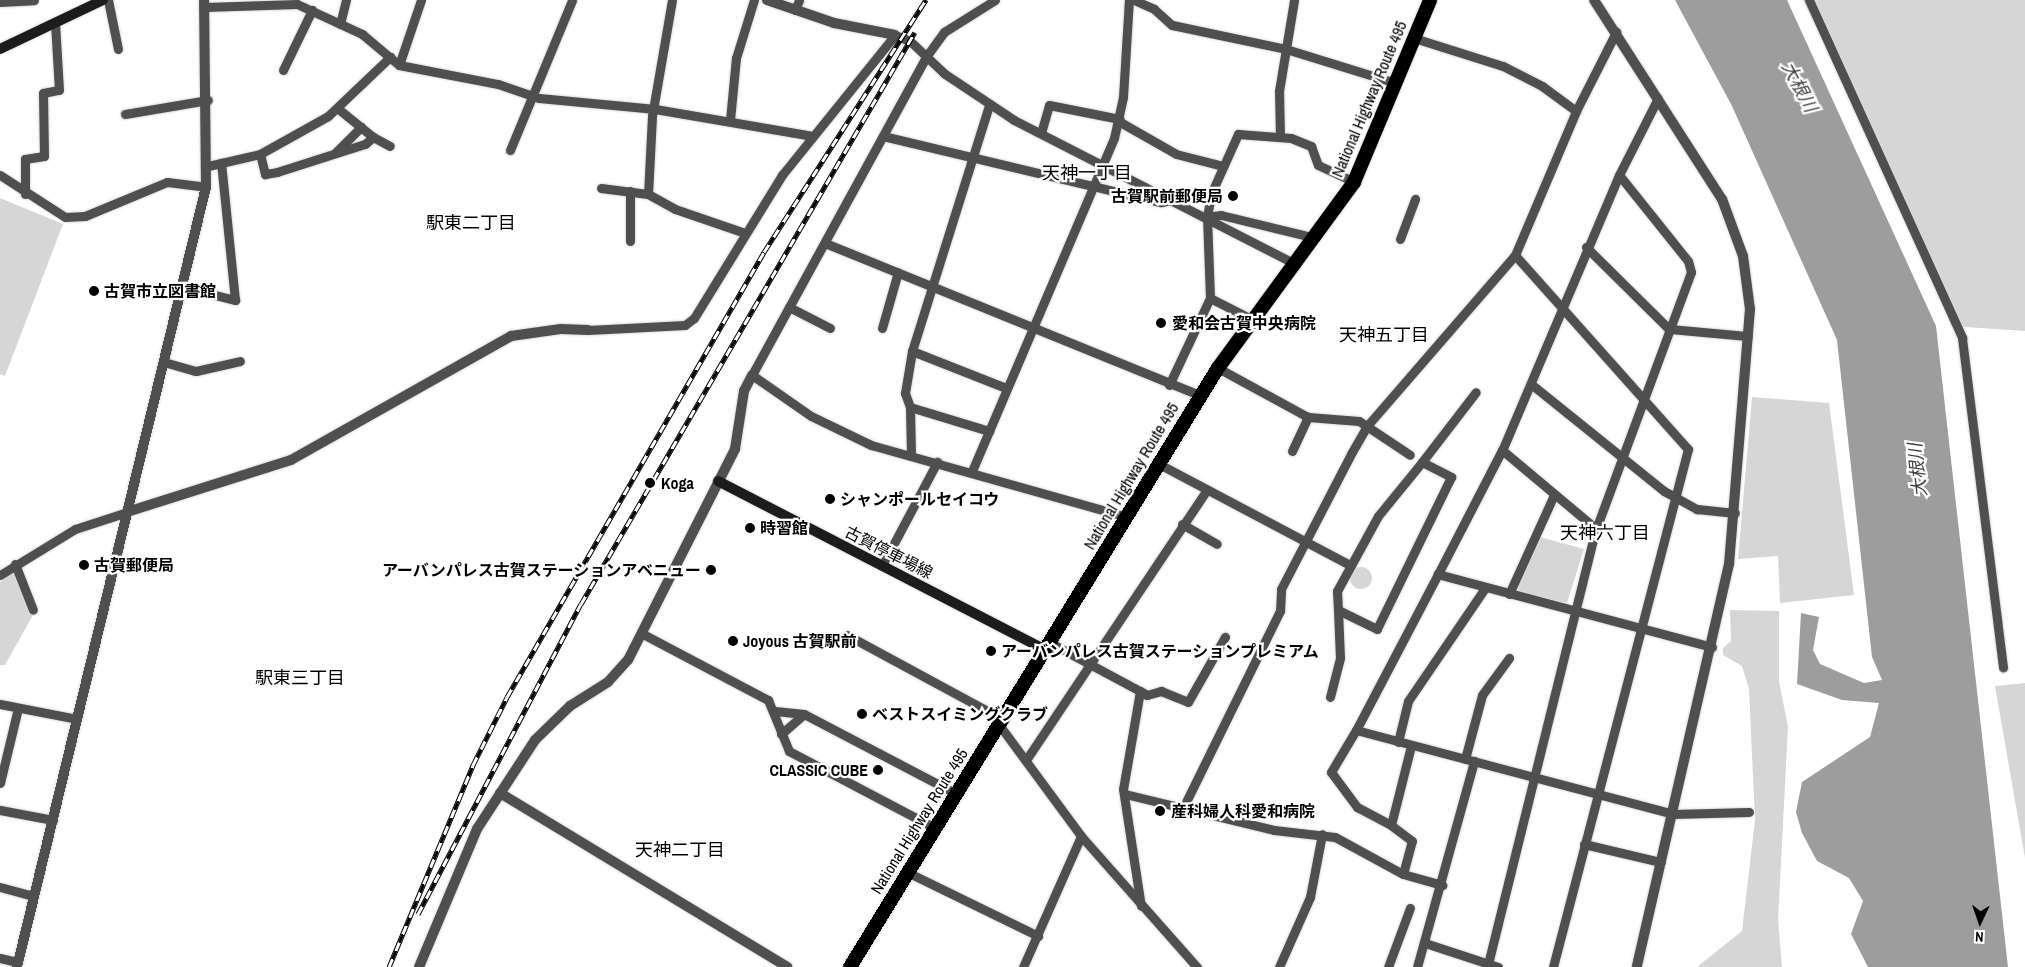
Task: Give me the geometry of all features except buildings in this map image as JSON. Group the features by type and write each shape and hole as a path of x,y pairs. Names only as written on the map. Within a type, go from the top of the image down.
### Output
{"highway":[{"name":"National Highway Route 495","path":"853,966 907,872 1002,723 1218,368 1296,264 1354,182 1430,0"}],"main road":[{"path":"0,49 104,0"},
{"name":"古賀停車場線","path":"718,481 1046,650"}],"street":[{"path":"0,2 34,0"},
{"path":"108,0 118,49"},
{"path":"340,24 346,0"},
{"path":"399,65 420,0"},
{"path":"510,150 572,0"},
{"path":"648,194 655,109 672,0"},
{"path":"730,120 736,58 754,0"},
{"path":"767,0 797,5 910,41 926,57 989,105 1296,264"},
{"path":"420,967 477,829 500,793 549,724 620,671 735,449 744,391 926,57 944,32 995,0"},
{"path":"972,471 1006,388 1095,186 1120,121 1129,0"},
{"path":"1134,0 1154,9 1172,25 1286,49 1396,83"},
{"path":"1280,137 1279,91 1294,0"},
{"path":"1594,0 1722,199 1733,224 1748,282 1748,336 1735,513 1712,647 1637,967"},
{"path":"1809,0 1962,338 2003,667"},
{"path":"0,958 18,965 206,187 208,166 208,100 205,3 266,2 297,4 340,24 399,65 498,84 532,96 655,109 730,120 814,136"},
{"path":"283,70 312,10"},
{"path":"25,194 24,159 44,156 43,93 60,90 55,23"},
{"path":"1182,808 1280,611 1280,589 1308,543 1367,426 1515,255 1576,111 1616,32"},
{"path":"0,575 15,564 75,529 291,460 511,336 560,328 588,330 685,325 814,136 895,35"},
{"path":"1414,38 1503,66 1542,86 1576,111"},
{"path":"208,166 260,154 337,108 390,57"},
{"path":"1403,874 1412,840 1391,825 1356,807 1331,772 1356,730 1502,450 1561,318 1561,306 1586,247 1619,175 1658,98"},
{"path":"125,114 208,100"},
{"path":"910,455 910,407 905,393 912,351 989,105"},
{"path":"1041,132 1049,105 1120,121 1176,154 1222,166"},
{"path":"337,108 373,137 390,146"},
{"path":"335,153 361,127"},
{"path":"1169,385 1210,298 1207,217 1222,166 1238,134 1280,137 1311,146 1318,165 1354,182"},
{"path":"883,136 1161,202 1172,200"},
{"path":"260,154 265,174 335,153 373,137"},
{"path":"183,287 235,300 221,163"},
{"path":"0,175 56,214 75,218 167,182 206,187"},
{"path":"1488,964 1578,612 1596,529 1643,395 1691,272 1688,261 1619,175"},
{"path":"601,188 648,194 675,209 746,233"},
{"path":"630,191 630,240"},
{"path":"1400,240 1415,199"},
{"path":"1207,217 1221,215 1315,238"},
{"path":"825,243 1169,385 1201,396"},
{"path":"1586,247 1669,329 1748,336"},
{"path":"1515,255 1643,395 1688,448 1553,967"},
{"path":"882,328 898,272"},
{"path":"1210,298 1253,320"},
{"path":"789,307 830,328"},
{"path":"912,351 1006,388"},
{"path":"164,362 196,371 240,361"},
{"path":"1218,368 1308,417 1342,418 1367,426 1410,455"},
{"path":"752,375 851,436 910,455 972,471 1126,517"},
{"path":"1531,384 1622,453 1651,482 1697,509 1735,513"},
{"path":"1330,697 1340,658 1337,591 1378,516 1476,392"},
{"path":"910,407 989,431"},
{"path":"1292,452 1308,417"},
{"path":"1502,450 1596,529"},
{"path":"882,566 937,462"},
{"path":"1338,610 1376,629 1451,477 1422,462"},
{"path":"1159,464 1350,565"},
{"path":"1026,760 1087,664 1207,490"},
{"path":"1509,594 1554,495"},
{"path":"1182,524 1217,544"},
{"path":"15,564 33,610"},
{"path":"1438,574 1712,647"},
{"path":"1398,742 1408,701 1485,588"},
{"path":"641,633 768,700 775,711 781,734 789,751 935,828"},
{"path":"847,635 1002,723 1026,760 1081,836 1197,967"},
{"path":"1046,650 1056,646 1147,695 1161,691 1188,702 1225,637"},
{"path":"1418,967 1442,885 1482,695 1509,658"},
{"path":"1140,692 1123,769 1141,906"},
{"path":"0,704 77,719"},
{"path":"0,783 18,708"},
{"path":"775,711 804,714 957,794"},
{"path":"781,734 804,714"},
{"path":"1356,730 1673,814 1749,812"},
{"path":"1391,825 1411,746"},
{"path":"500,793 787,967"},
{"path":"1125,794 1274,830 1335,836 1403,874 1442,885"},
{"path":"0,810 53,820"},
{"path":"1279,967 1310,897 1322,834"},
{"path":"1023,967 1081,836"},
{"path":"1584,844 1661,862"},
{"path":"907,872 1038,936"},
{"path":"0,888 34,896"},
{"path":"1388,967 1410,908"},
{"path":"1425,943 1498,967"}],"shaded area":[{"path":"1803,0 2025,0 2025,331 1951,326 1915,226"},
{"path":"0,198 63,224 5,376 0,374"},
{"path":"1752,397 1829,403 1854,595 1780,603 1778,556 1738,559"},
{"path":"1540,537 1584,549 1567,603 1519,592 1517,587"},
{"path":"1357,567 1365,567 1372,574 1372,582 1365,589 1357,589 1350,582 1350,574"},
{"path":"14,571 33,615 5,665 0,665 0,582"},
{"path":"1730,610 1779,611 1779,681 1788,727 1778,920 1782,967 1697,967 1742,931 1755,820 1749,689 1742,666 1723,655 1723,648 1731,641"},
{"path":"2025,683 2025,858 1995,686"}],"water":[{"name":"大根川","path":"1675,0 1787,0 1936,326 2008,967 1868,967 1851,934 1863,901 1849,878 1817,861 1802,833 1796,812 1802,782 1870,737 1879,703 1842,700 1797,684 1801,613 1819,617 1813,650 1820,664 1864,683 1882,680 1872,657 1837,340 1732,106"}],"railway":[{"path":"389,967 473,765 507,697 764,252 926,0"},
{"path":"418,914 581,604 915,32"}],"place":[{"name":"古賀駅前郵便局","path":"1233,196"},
{"name":"古賀市立図書館","path":"94,291"},
{"name":"愛和会古賀中央病院","path":"1161,323"},
{"name":"Koga","path":"650,483"},
{"name":"シャンポールセイコウ","path":"830,499"},
{"name":"時習館","path":"750,528"},
{"name":"古賀郵便局","path":"84,565"},
{"name":"アーバンパレス古賀ステーションアベニュー","path":"711,570"},
{"name":"Joyous 古賀駅前","path":"733,641"},
{"name":"アーバンパレス古賀ステーションプレミアム","path":"991,651"},
{"name":"ベストスイミングクラブ","path":"862,714"},
{"name":"CLASSIC CUBE","path":"878,770"},
{"name":"産科婦人科愛和病院","path":"1160,811"}],"district":[{"name":"天神一丁目","path":"1087,173"},
{"name":"駅東二丁目","path":"471,223"},
{"name":"天神五丁目","path":"1384,335"},
{"name":"天神六丁目","path":"1605,533"},
{"name":"駅東三丁目","path":"300,678"},
{"name":"天神二丁目","path":"680,850"}]}
